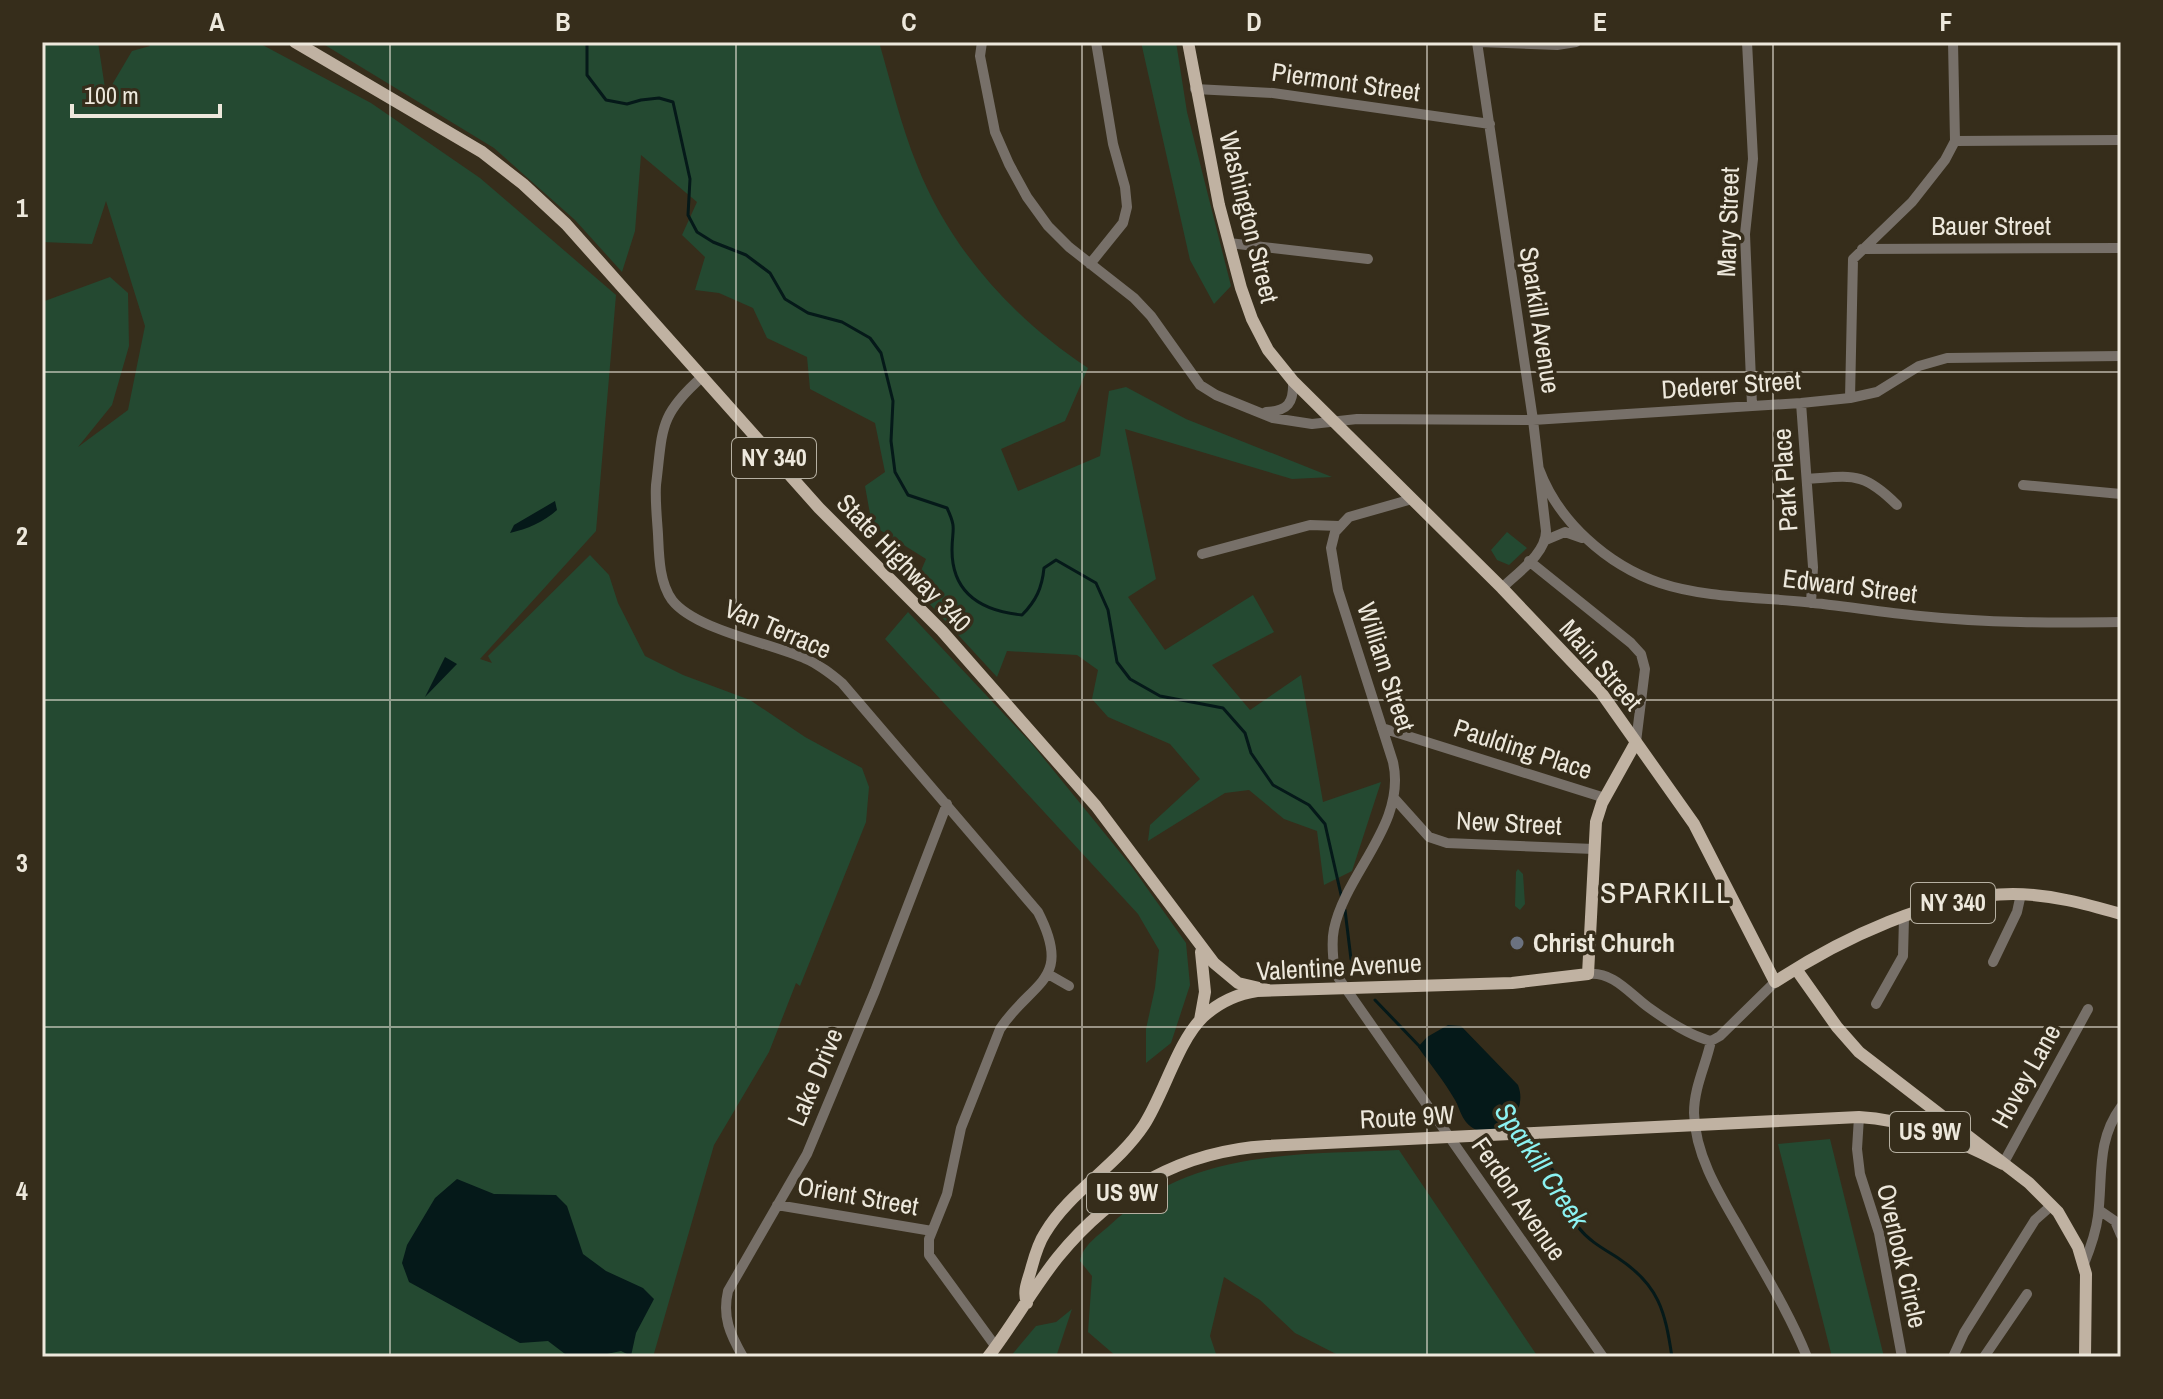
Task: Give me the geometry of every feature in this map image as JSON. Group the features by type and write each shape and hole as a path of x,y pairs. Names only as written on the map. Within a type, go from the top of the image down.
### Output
{"main road":[{"name":"State Highway 340","path":"295,42 482,152 566,224 819,508 942,631 1096,806 1214,963 1231,979 1245,986 1268,990"},
{"name":"Washington Street","path":"1188,42 1195,89 1229,243 1252,319 1268,350 1293,381 1334,422"},
{"name":"Main Street","path":"1334,422 1597,686 1694,824 1775,982"},
{"path":"1588,974 1596,822 1605,798 1636,742"},
{"name":"NY 340","path":"1775,982 1849,938 1966,900 2021,894 2063,899 2121,914"},
{"path":"1196,941 1202,954 1205,979 1200,1020"},
{"path":"1796,969 1837,1027 1859,1052 2003,1164"},
{"name":"Valentine Avenue","path":"1027,1303 1025,1290 1036,1251 1046,1231 1137,1135 1200,1020 1233,997 1268,990 1512,983 1588,974"},
{"name":"Route 9W","path":"992,1352 1059,1257 1080,1233 1138,1185 1188,1160 1220,1152 1267,1146 1859,1117 1922,1129 1963,1144 2003,1164"},
{"name":"US 9W","path":"2003,1164 2052,1205 2069,1230 2084,1264 2087,1291 2085,1357"}],"street":[{"name":"Dederer Street","path":"982,42 980,56 993,119 1009,164 1048,226 1134,298 1151,316 1200,385 1258,413 1293,423 1357,419 1533,420 1801,403 1877,392 1919,366 1947,358 2121,356"},
{"path":"1090,264 1123,223 1127,207 1096,42"},
{"path":"1478,42 1557,45 1576,42"},
{"name":"Sparkill Avenue","path":"1478,42 1533,420 1546,540"},
{"name":"Mary Street","path":"1747,42 1753,159 1745,234 1752,405"},
{"path":"1850,398 1853,259 1912,202 1945,160 1955,141 1953,42"},
{"name":"Piermont Street","path":"1195,89 1273,93 1490,124"},
{"path":"1955,141 2121,140"},
{"path":"1229,243 1368,259"},
{"name":"Bauer Street","path":"1862,249 2121,248"},
{"name":"Van Terrace","path":"702,377 677,399 667,416 662,438 655,494 659,557 664,583 673,600 686,612 705,622 805,659 842,683 1038,912 1048,931 1052,954 1048,974"},
{"path":"1258,413 1278,411 1288,406 1294,396 1293,381"},
{"name":"Park Place","path":"1801,403 1813,567 1811,603"},
{"name":"Edward Street","path":"1539,469 1561,511 1588,540 1623,565 1658,583 1713,593 1936,617 2029,623 2121,622"},
{"path":"1807,479 1850,476 1865,479 1897,505"},
{"path":"2023,485 2121,494"},
{"path":"1202,554 1310,525 1339,526 1360,512 1412,499"},
{"name":"William Street","path":"1339,526 1331,548 1334,572 1396,773 1394,798 1385,822 1334,929 1336,978 1345,987"},
{"path":"1502,588 1546,540 1565,532 1588,540"},
{"path":"1529,561 1641,654 1645,669 1636,742"},
{"name":"Paulding Place","path":"1382,728 1605,798"},
{"name":"New Street","path":"1394,798 1429,837 1447,843 1594,849"},
{"name":"Lake Drive","path":"743,1357 727,1326 725,1310 728,1291 807,1154 947,804"},
{"path":"1993,962 2017,912 2021,894"},
{"path":"1876,1004 1903,956 1904,918"},
{"name":"Valentine Avenue","path":"1588,974 1599,973 1612,979 1663,1017 1711,1041"},
{"path":"992,1352 929,1255 932,1231 947,1194 961,1128 1000,1029 1009,1015 1038,990 1048,974 1069,986"},
{"path":"1775,982 1711,1041 1695,1101 1695,1123 1715,1185 1807,1357"},
{"name":"Ferdon Avenue","path":"1345,987 1603,1357"},
{"name":"Hovey Lane","path":"2003,1164 2088,1009"},
{"path":"2084,1264 2099,1210 2104,1141 2121,1107"},
{"name":"Overlook Circle","path":"1859,1117 1857,1149 1860,1174 1879,1233 1902,1357"},
{"name":"Orient Street","path":"777,1205 932,1231"},
{"name":"Overlook Circle","path":"1953,1357 1964,1333 2035,1220 2052,1205"},
{"path":"2099,1210 2115,1221 2121,1235"},
{"path":"1984,1357 2027,1294"}],"green space":[{"path":"42,42 98,42 106,95 132,51 150,46 146,42 257,42 371,103 480,178 616,295 596,531 480,659 492,663 488,656 590,555 609,575 618,603 645,656 683,675 750,700 805,737 862,768 869,787 866,822 800,986 796,983 769,1052 714,1145 653,1357 42,1357 42,302 110,277 128,293 129,346 112,405 78,447 128,410 145,326 106,201 92,244 42,242"},
{"path":"320,42 879,42 911,150 947,225 966,253 1010,304 1034,327 1088,368 1065,421 1001,449 1018,491 1100,456 1109,391 1126,387 1186,419 1332,477 1292,479 1125,429 1156,579 1128,597 1165,650 1253,595 1274,632 1212,665 1250,710 1301,675 1323,802 1381,782 1352,871 1324,885 1317,831 1284,819 1249,790 1225,793 1148,841 1150,825 1200,779 1170,744 1108,717 1092,699 1098,670 1077,655 1007,651 997,677 914,587 926,559 872,525 865,486 885,472 875,423 810,389 807,357 767,338 753,308 719,293 695,290 705,257 682,235 697,202 641,155 635,231 622,272 575,220 494,148"},
{"path":"1141,42 1176,42 1187,112 1231,286 1214,304 1190,260"},
{"path":"1507,532 1527,548 1509,565 1497,560 1491,550"},
{"path":"908,612 1032,744 1132,867 1186,943 1190,985 1171,1043 1146,1063 1146,1029 1159,950 1138,914 885,639"},
{"path":"1518,869 1523,874 1525,904 1520,910 1515,906"},
{"path":"1830,1139 1884,1357 1832,1357 1778,1144"},
{"path":"1399,1150 1538,1357 1342,1357 1295,1333 1260,1300 1224,1277 1210,1336 1217,1357 1117,1357 1088,1332 1092,1276 1080,1261 1081,1256 1096,1237 1141,1200 1175,1182 1210,1169 1246,1161 1322,1153"},
{"path":"1072,1309 1056,1357 1010,1357 1036,1326 1056,1322"}],"shaded area":[{"path":"555,501 557,510 552,514 510,533 514,525"},
{"path":"445,657 457,664 425,697"},
{"path":"1448,1025 1461,1026 1518,1085 1518,1108 1505,1126 1485,1132 1466,1122 1451,1093 1418,1047 1427,1037"},
{"path":"457,1179 494,1194 556,1195 567,1206 583,1254 606,1271 643,1288 654,1299 636,1333 631,1356 621,1351 605,1357 569,1357 548,1341 520,1343 409,1282 402,1263 407,1245 435,1198"}],"waterway":[{"name":"Sparkill Creek","path":"587,42 587,75 606,100 627,104 659,98 673,102 690,179 688,215 697,232 746,255 770,273 785,299 808,313 842,322 870,338 881,353 893,401 891,441 895,472 908,495 947,508 953,525 953,565 964,589 982,604 1022,615 1038,594 1044,568 1056,560 1096,583 1108,610 1117,662 1130,679 1160,696 1223,708 1245,733 1251,753 1273,785 1309,805 1325,824 1342,899"},
{"name":"Sparkill Creek","path":"1345,910 1351,959 1365,976"},
{"name":"Sparkill Creek","path":"1375,1000 1422,1049"},
{"name":"Sparkill Creek","path":"1513,1117 1523,1130"},
{"name":"Sparkill Creek","path":"1527,1136 1557,1176 1579,1228 1592,1241 1632,1268 1651,1289 1663,1313 1672,1357"}],"place":[{"name":"Christ Church","path":"1517,943"}],"district":[{"name":"SPARKILL","path":"1666,893"}]}
